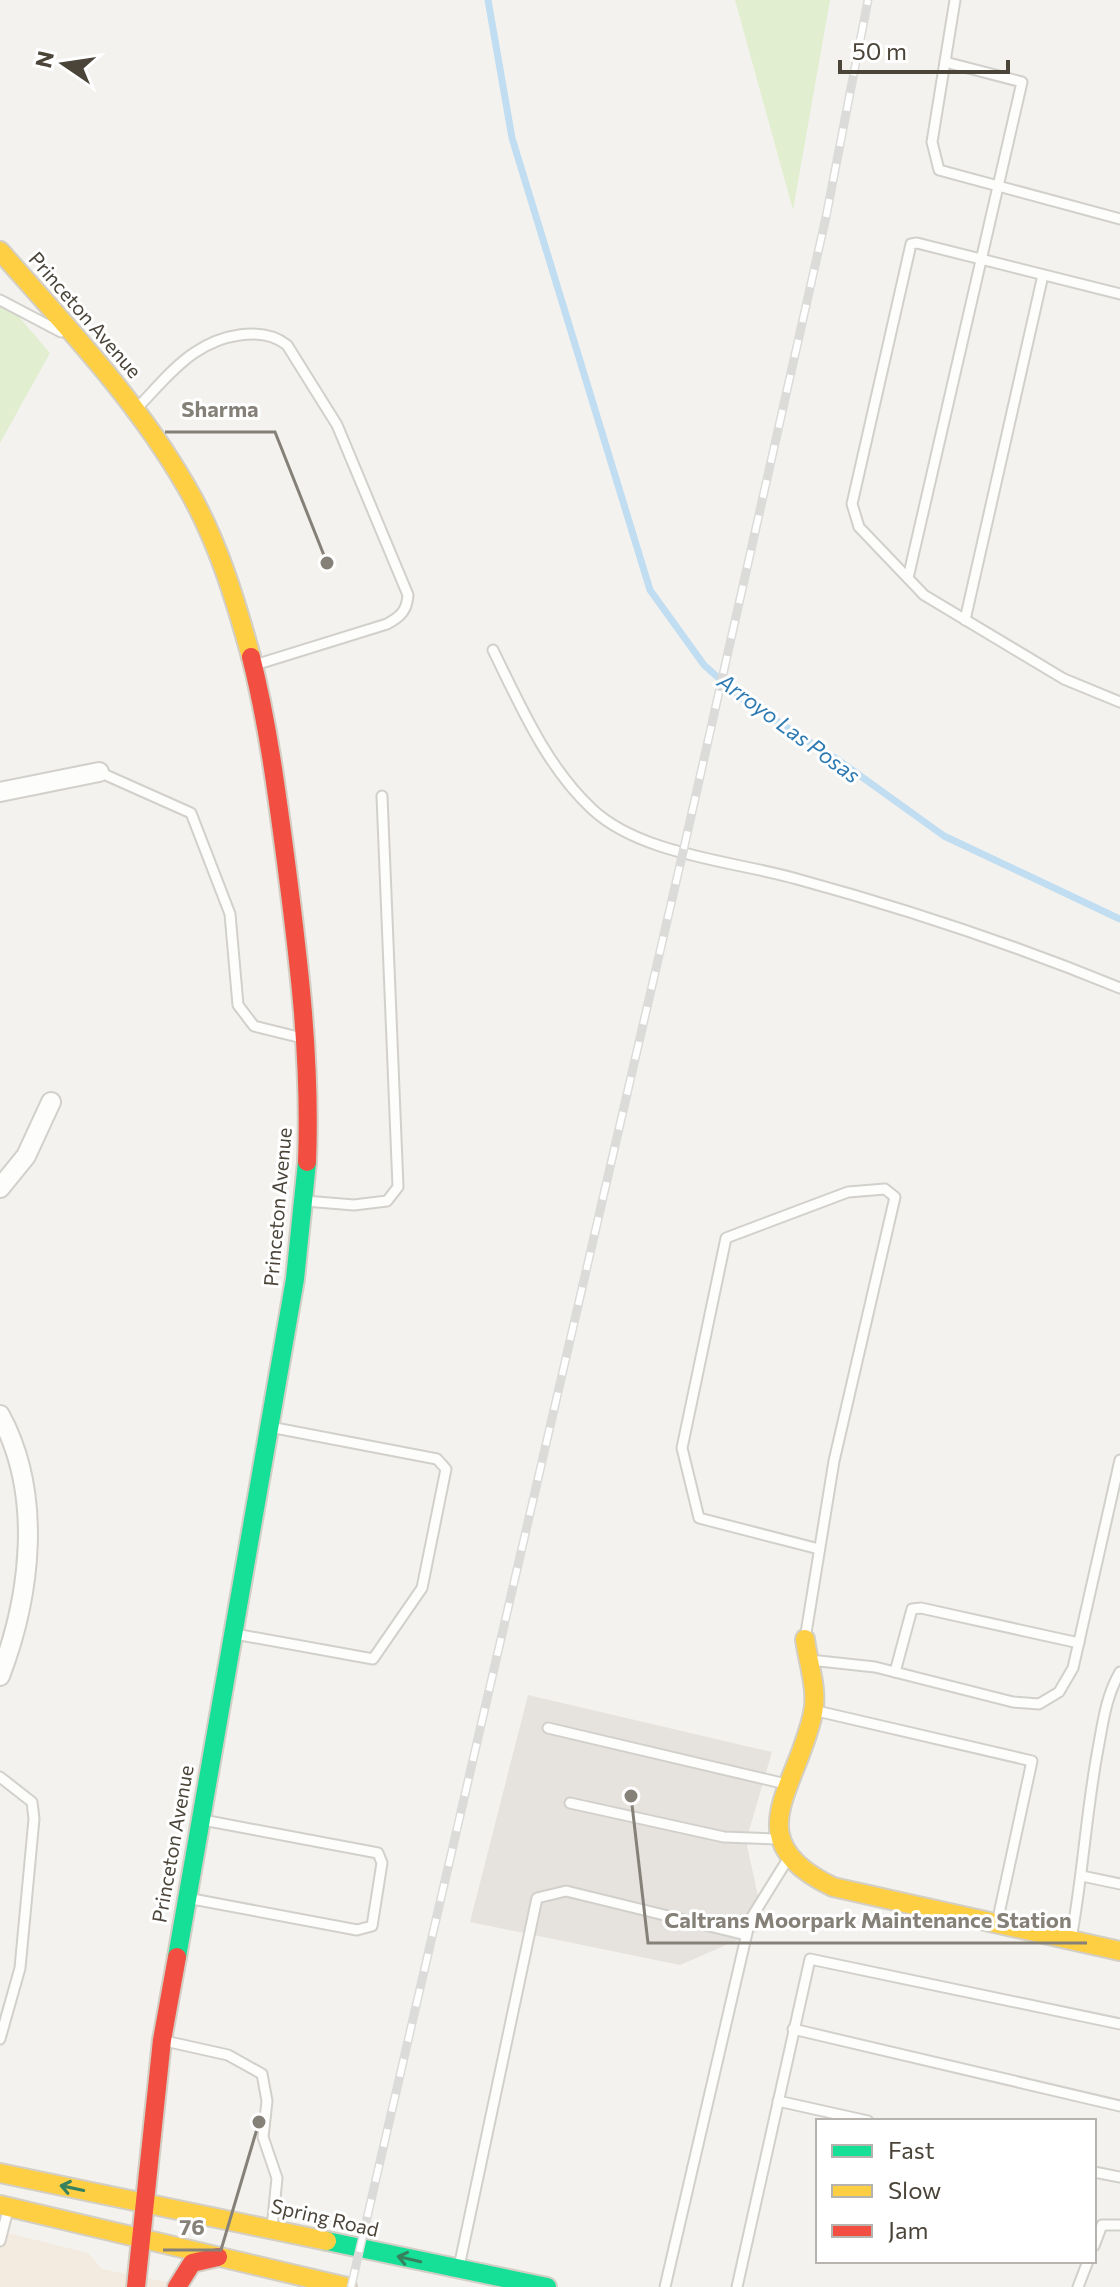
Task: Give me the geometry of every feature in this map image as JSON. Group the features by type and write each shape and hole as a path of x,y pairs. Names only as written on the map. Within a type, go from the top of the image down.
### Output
{"street":[{"name":"Princeton Avenue","path":"0,251 136,409 188,489 218,554 245,631 274,770 306,1039 308,1121 305,1201 270,1427 162,2040 136,2287"},
{"path":"0,792 99,772"},
{"path":"0,1188 26,1156 51,1102"},
{"path":"0,1415 16,1457 28,1534 21,1610 0,1676"},
{"path":"805,1639 813,1710 781,1812 779,1839 786,1862 807,1879 833,1887 1120,1951"},
{"name":"Spring Road","path":"0,2173 547,2287"},
{"path":"4,2206 347,2287"},
{"path":"177,2287 180,2276 199,2257 241,2261"}],"lane":[{"path":"955,0 932,142 939,170 1120,219"},
{"path":"908,578 1022,82 945,62"},
{"path":"1120,294 911,244 852,504 859,527 924,595 1064,679 1120,702"},
{"path":"965,620 1043,275"},
{"path":"0,300 78,341"},
{"path":"136,409 195,352 257,332 278,338 287,345 337,425 408,595 407,605 403,613 387,624 252,666"},
{"path":"493,650 533,733 592,810 628,834 683,852 798,879 1024,948 1120,988"},
{"path":"99,772 191,813 230,914 238,1005 254,1026 306,1039"},
{"path":"305,1201 354,1205 387,1201 398,1187 382,796"},
{"path":"805,1639 834,1461 895,1197 885,1189 848,1192 726,1238 682,1448 699,1518 819,1549"},
{"path":"232,1634 373,1659 422,1588 446,1469 437,1459 270,1427"},
{"path":"807,1660 845,1662 895,1672 1013,1702 1039,1704 1059,1692 1073,1668 1120,1460"},
{"path":"895,1672 912,1609 921,1608 1079,1643"},
{"path":"1071,1940 1082,1876 1086,1810 1107,1700 1120,1672"},
{"path":"813,1710 1032,1761 997,1923"},
{"path":"548,1728 789,1784"},
{"path":"0,1777 32,1802 34,1819 20,1968 0,2039"},
{"path":"570,1803 724,1837 779,1839"},
{"path":"187,1898 357,1930 372,1926 382,1863 378,1853 200,1820"},
{"path":"665,2287 750,1920 786,1862"},
{"path":"1082,1876 1120,1884"},
{"path":"458,2270 537,1898 566,1891 746,1935"},
{"path":"737,2287 808,1963 814,1958 1120,2024"},
{"path":"793,2029 1120,2106"},
{"path":"162,2040 228,2055 262,2074 267,2101 263,2137 277,2178 272,2228"},
{"path":"778,2101 859,2119"},
{"path":"1096,2172 1120,2177"},
{"path":"0,2241 4,2206"},
{"path":"1096,2241 1102,2225 1120,2225"},
{"path":"1078,2287 1087,2263"}],"shaded area":[{"path":"528,1695 772,1752 746,1841 765,1928 680,1965 470,1922"},
{"path":"0,2231 88,2253 102,2269 192,2287 0,2287"}],"green space":[{"path":"735,0 830,0 793,210"},
{"path":"0,295 50,353 0,443"}],"waterway":[{"name":"Arroyo Las Posas","path":"488,0 512,138 650,590 704,665 742,699 841,762 944,836 1120,919"}],"railway":[{"path":"351,2287 683,852 826,217 868,0"}],"traffic: fast":[{"path":"177,1957 295,1279 307,1162"},
{"path":"327,2241 547,2287"}],"traffic: slow":[{"path":"0,251 123,393 186,486 216,548 251,657"},
{"path":"805,1639 813,1685 813,1713 786,1790 780,1811 779,1832 786,1851 803,1869 833,1887 1120,1951"},
{"path":"0,2173 327,2241"},
{"path":"0,2205 347,2287"}],"traffic: jam":[{"path":"251,657 272,759 295,937 306,1049 307,1162"},
{"path":"136,2287 162,2040 177,1957"},
{"path":"177,2287 192,2263 218,2257"}],"place":[{"name":"Sharma","path":"327,563"},
{"name":"Caltrans Moorpark Maintenance Station","path":"631,1796"},
{"name":"76","path":"259,2122"}]}
